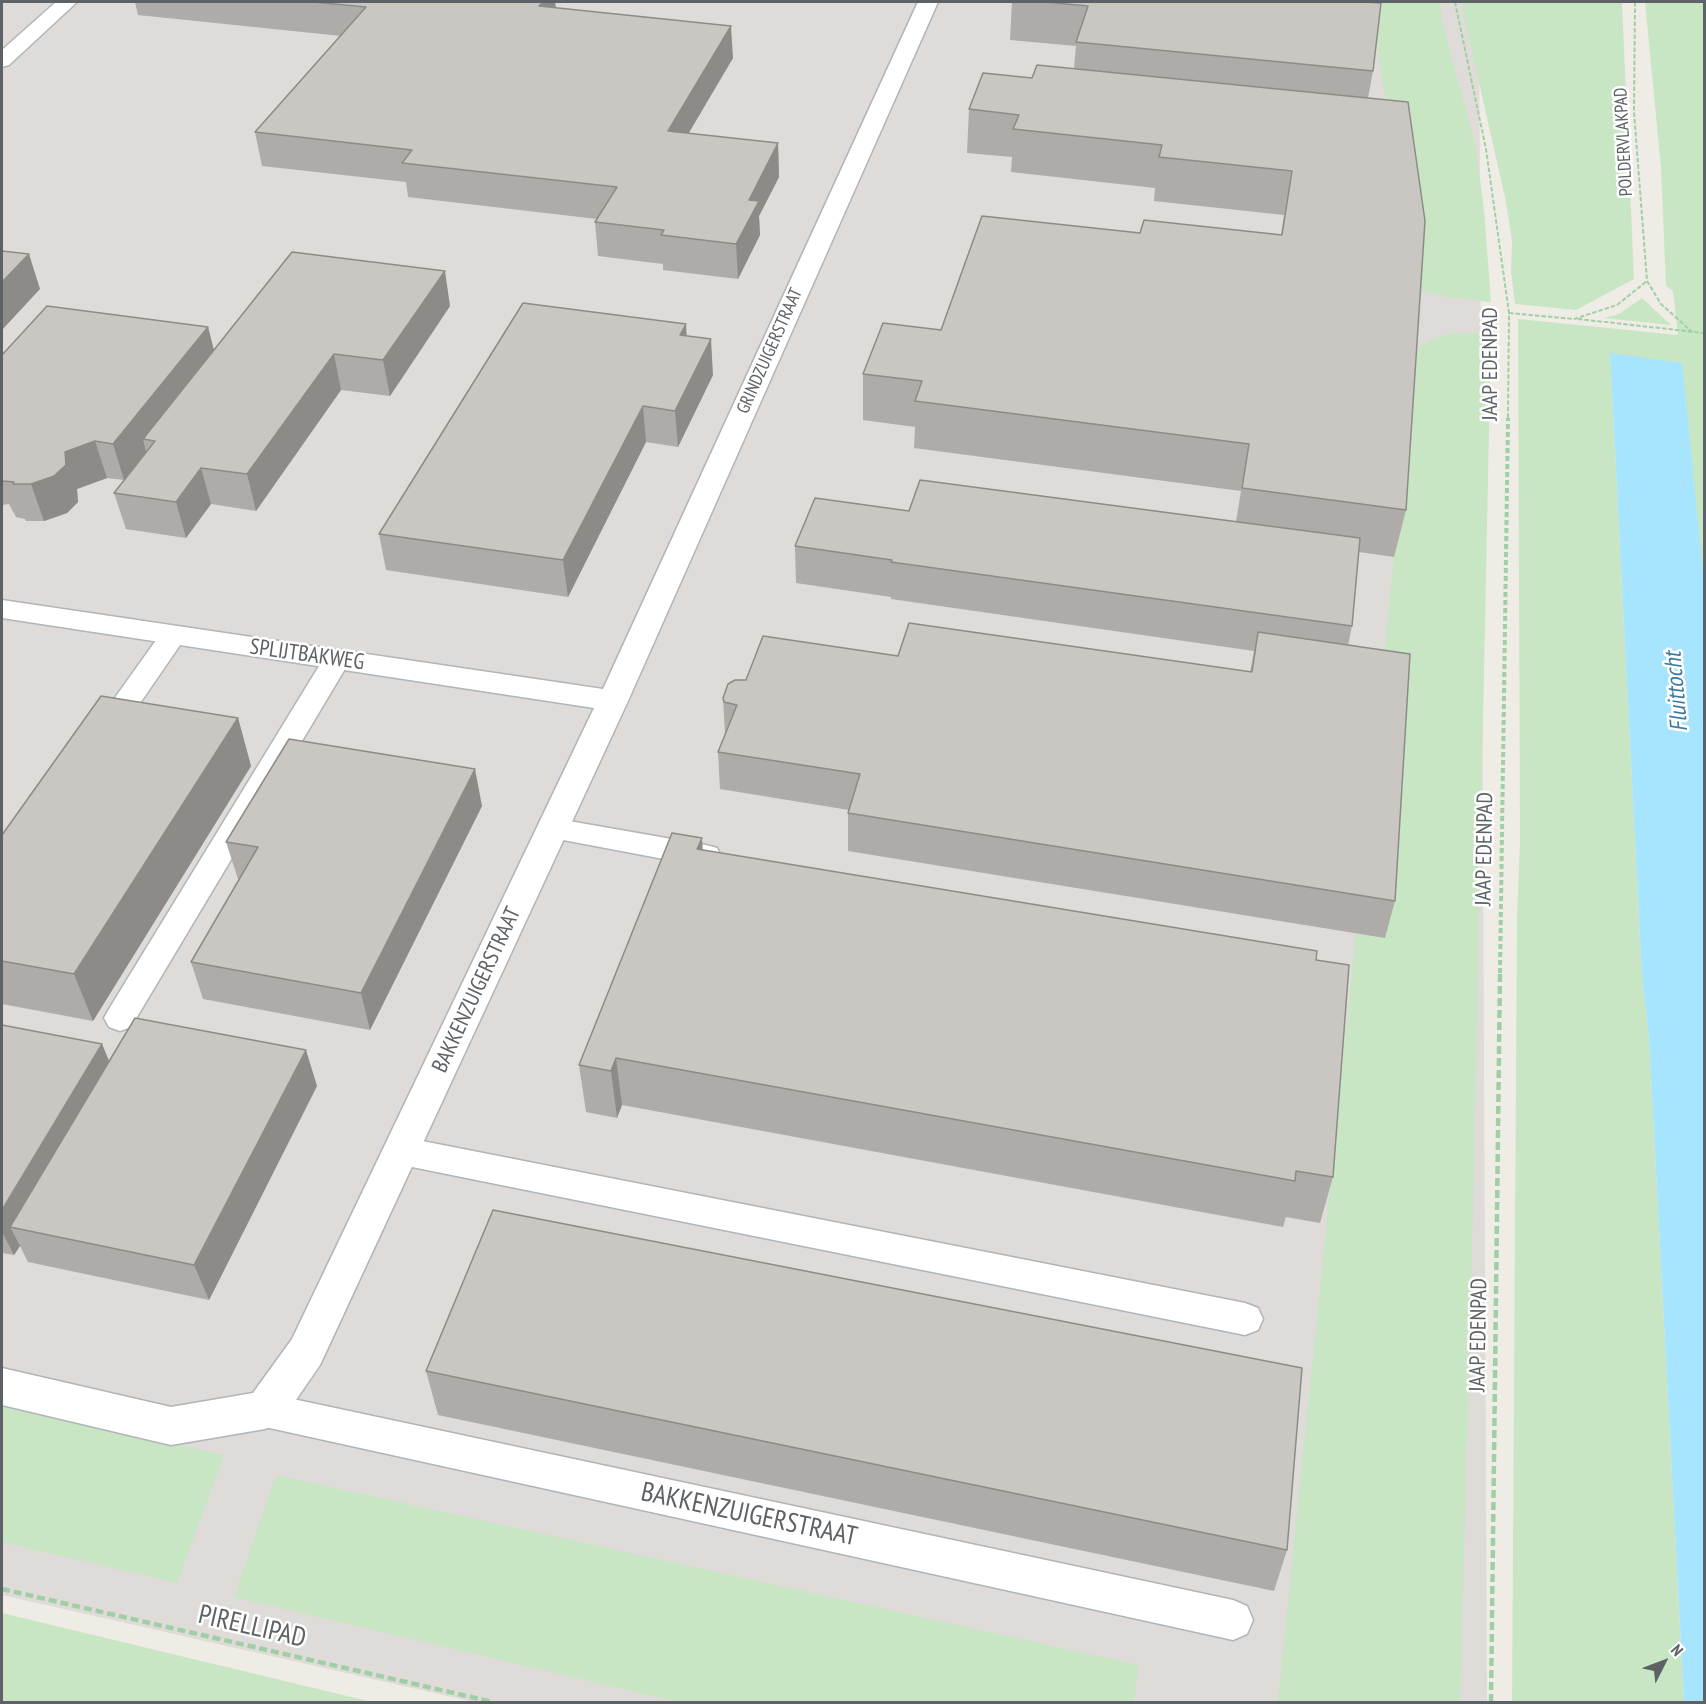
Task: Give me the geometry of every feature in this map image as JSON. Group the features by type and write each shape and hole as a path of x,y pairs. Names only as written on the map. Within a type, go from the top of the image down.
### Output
{"street":[{"path":"2,61 67,2"},
{"name":"GRINDZUIGERSTRAAT","path":"613,701 928,2"},
{"name":"SPLIJTBAKWEG","path":"2,609 613,701"},
{"name":"BAKKENZUIGERSTRAAT","path":"2,1387 171,1426 265,1410 306,1352 613,701"}],"lane":[{"path":"88,758 174,635"},
{"path":"120,1018 337,659"},
{"path":"552,829 729,859"},
{"path":"402,1150 1245,1319"},
{"name":"BAKKENZUIGERSTRAAT","path":"265,1410 1233,1620"}],"path":[{"name":"JAAP EDENPAD","path":"1455,2 1486,149 1509,313 1491,1702"},
{"name":"POLDERVLAKPAD","path":"1635,2 1634,112 1647,281 1661,304 1690,331"},
{"path":"1574,319 1617,305 1647,281"},
{"path":"1509,313 1704,333"},
{"name":"PIRELLIPAD","path":"2,1589 493,1702"}],"shaded area":[{"path":"2,2 1479,2 1487,1702 474,1702 2,1595"}],"green space":[{"path":"1373,2 1440,2 1442,21 1476,149 1484,210 1491,302 1440,296 1415,288 1373,20"},
{"path":"1462,2 1622,2 1634,279 1576,310 1515,304 1511,271 1512,241 1505,197"},
{"path":"1645,2 1704,2 1704,605 1610,353 1642,977 1649,1038 1684,1702 1512,1702 1517,916 1520,841 1518,319 1678,335 1673,291 1666,286 1661,168"},
{"path":"1642,298 1671,325 1604,318 1619,314"},
{"path":"1454,333 1491,333 1472,1256 1460,1702 1278,1702 1415,350 1437,337"},
{"path":"2,1406 224,1455 177,1583 2,1542"},
{"path":"276,1475 1139,1665 1134,1702 678,1702 234,1597"},
{"path":"2,1613 372,1702 2,1702"}],"water":[{"name":"Fluittocht","path":"1610,353 1682,363 1704,582 1704,1702 1684,1702 1649,1038 1642,977"}],"building":[{"path":"314,2 543,2 539,6 731,26 668,131 778,143 749,200 759,201 736,244 661,235 664,230 595,222 617,187 402,163 412,150 255,132 366,7"},
{"path":"1045,2 1381,3 1373,71 1076,42 1088,6"},
{"path":"1037,65 1408,102 1425,221 1406,510 1242,488 1249,444 915,401 922,381 863,374 883,323 941,330 982,216 1140,233 1144,220 1282,235 1292,171 1159,157 1162,145 1013,129 1019,115 969,109 983,73 1032,78"},
{"path":"2,251 29,254 2,282"},
{"path":"292,252 445,271 383,360 334,354 247,474 201,468 176,502 114,493 155,441 143,439"},
{"path":"523,303 686,324 680,335 711,339 675,411 643,406 563,560 379,534"},
{"path":"47,306 208,327 113,444 95,441 65,452 66,465 54,476 31,484 13,484 14,482 3,481 2,478 2,355"},
{"path":"920,480 1360,538 1352,626 891,562 892,560 795,546 815,498 909,511"},
{"path":"909,623 1252,672 1258,632 1410,654 1395,901 848,813 860,774 718,752 737,705 724,702 723,698 728,684 735,680 746,680 763,636 898,656"},
{"path":"101,696 238,718 74,974 2,961 2,835"},
{"path":"289,739 475,769 361,993 191,962 258,847 226,842"},
{"path":"672,833 702,838 697,849 1317,951 1316,960 1349,965 1333,1177 1296,1171 1295,1181 616,1058 611,1071 579,1065"},
{"path":"135,1018 306,1050 194,1265 10,1227"},
{"path":"2,1025 102,1044 2,1210"},
{"path":"493,1210 1302,1368 1287,1550 426,1371"}]}
